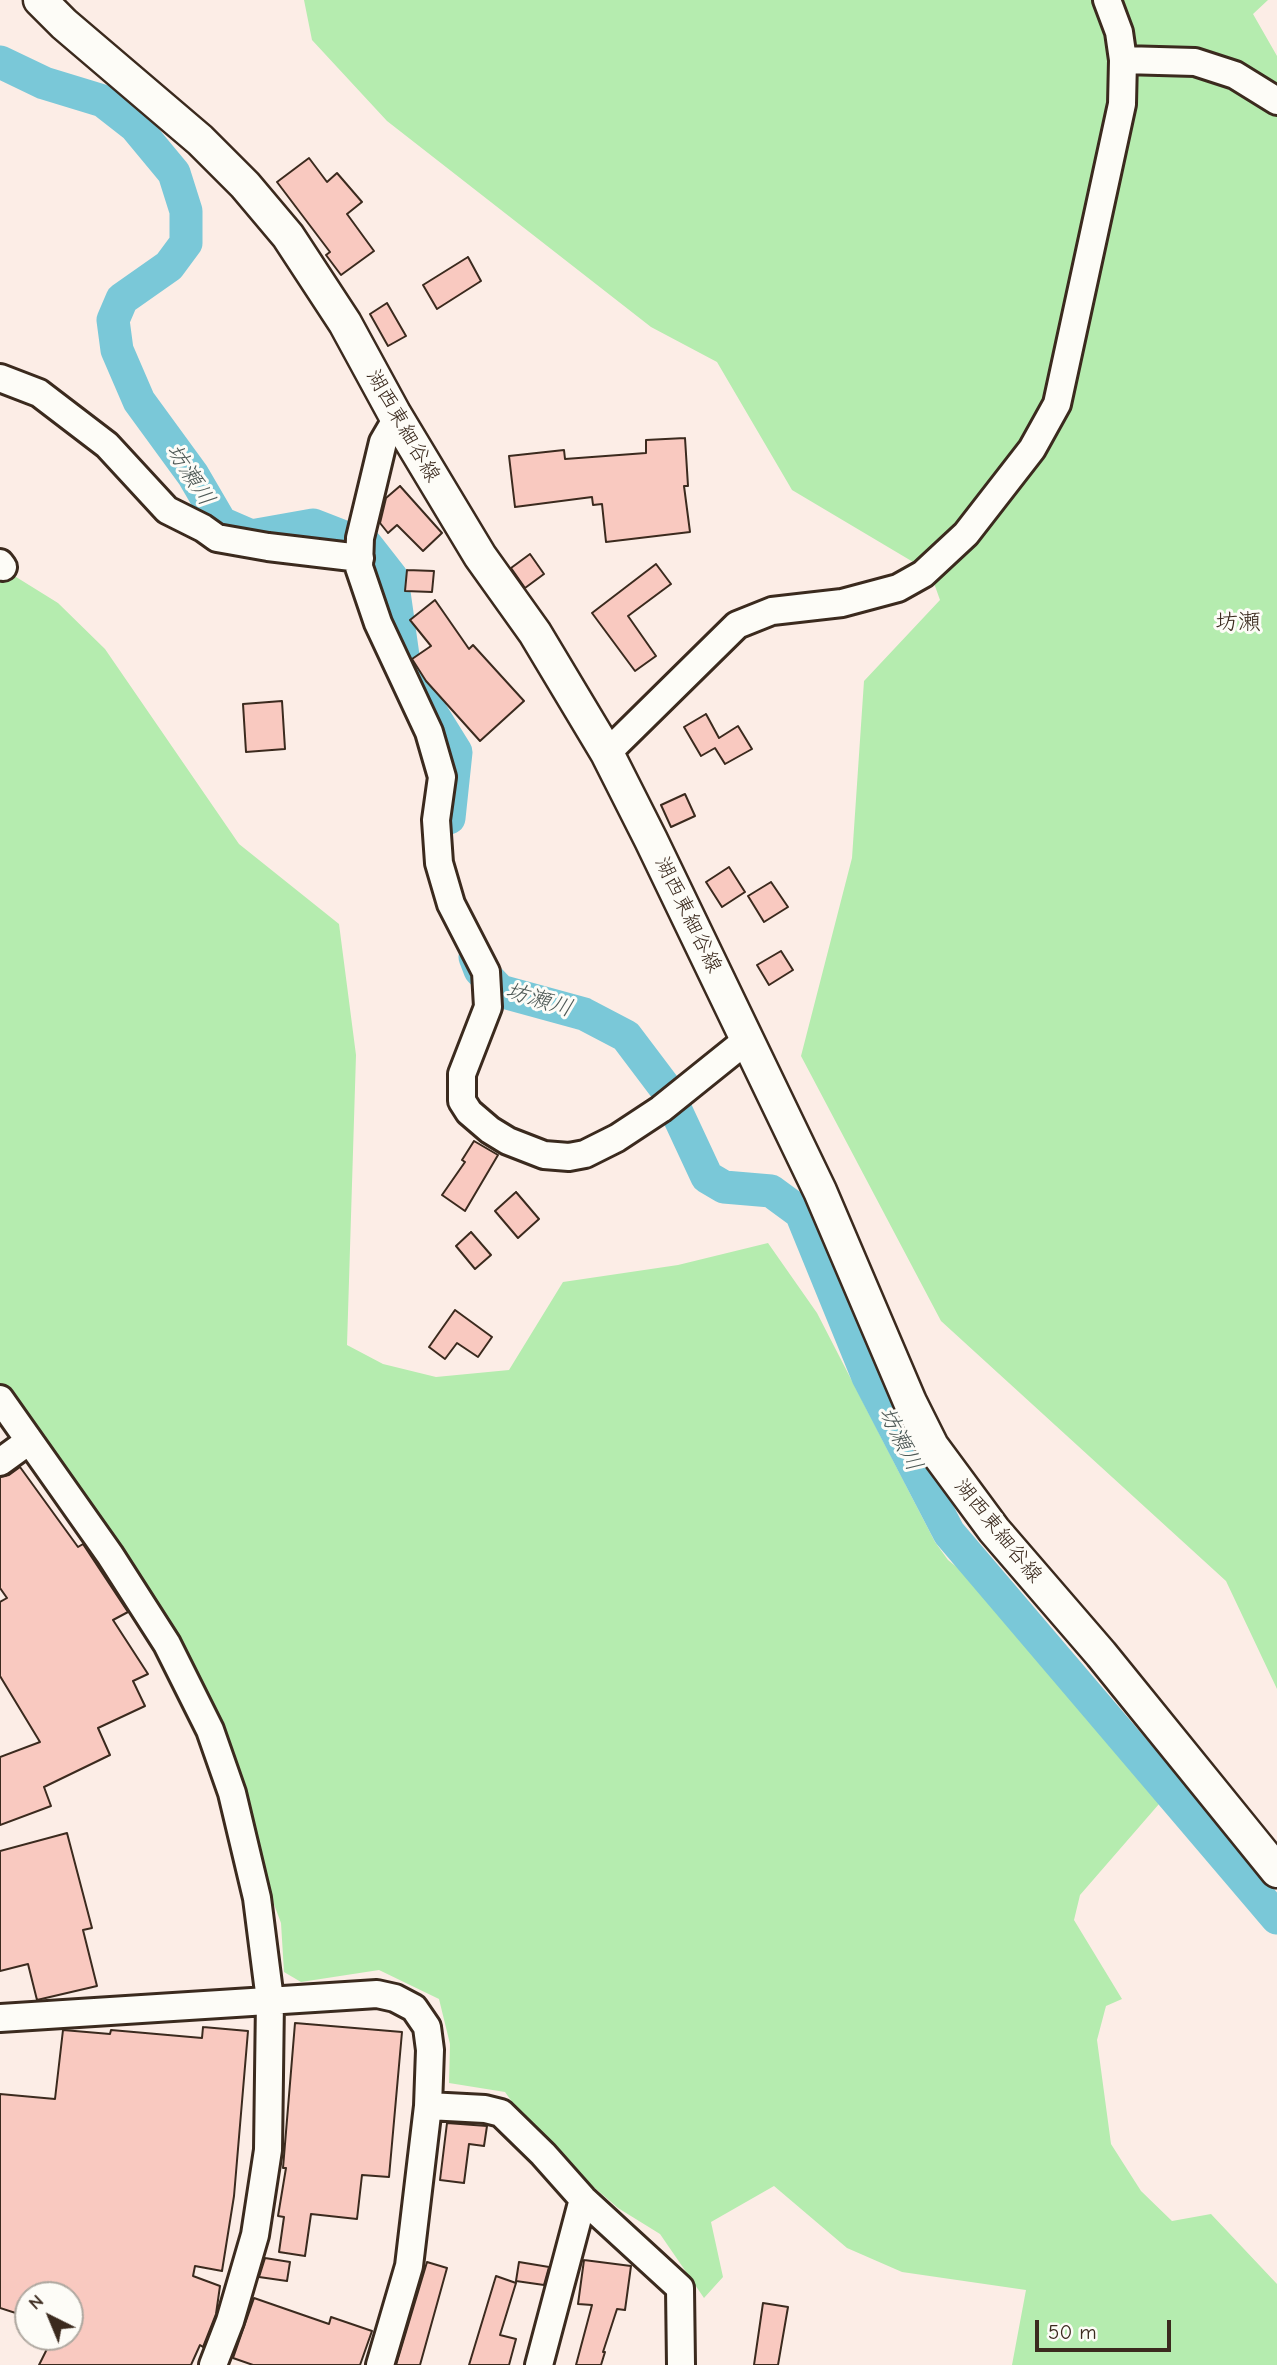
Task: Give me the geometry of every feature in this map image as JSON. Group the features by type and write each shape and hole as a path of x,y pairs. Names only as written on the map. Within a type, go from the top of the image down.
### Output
{"main road":[{"name":"湖西東細谷線","path":"40,0 64,24 200,140 288,236 345,323 397,418 480,556 535,633 607,753 820,1191 910,1402 932,1447 994,1530 1101,1654 1277,1871"}],"street":[{"path":"607,753 737,625 772,611 842,603 898,588 923,574 966,534 1031,449 1057,404 1122,104 1123,60 1119,32 1107,0"},
{"path":"1123,60 1195,62 1235,75 1277,101"},
{"path":"0,378 39,393 107,445 167,510 217,538 360,558"},
{"path":"397,418 383,442 367,504 360,538 359,567 378,623 429,732 442,776 436,820 439,863 451,904 486,972 488,1007 462,1074 462,1101 490,1130 508,1141 544,1155 569,1157 585,1154 617,1138 661,1109 748,1039"},
{"path":"0,1399 110,1555 167,1644 210,1730 232,1793 257,1898 270,2000 268,2150 255,2235 230,2321 213,2365"},
{"path":"0,1462 29,1441"},
{"path":"0,2018 377,1994 395,1998 414,2008 427,2027 430,2050 428,2106 409,2266 380,2365"},
{"path":"428,2106 485,2109 501,2113 543,2154 583,2199 680,2288 681,2365"},
{"path":"539,2365 583,2199"}],"green space":[{"path":"304,0 1268,0 1253,14 1277,56 1277,1689 1226,1581 941,1321 801,1056 852,858 864,681 940,600 930,572 792,490 717,362 651,327 387,121 312,40"},
{"path":"0,567 58,603 105,649 239,844 339,924 356,1055 347,1345 383,1364 436,1377 509,1370 563,1282 678,1265 768,1243 817,1313 935,1542 948,1560 990,1594 1013,1627 1063,1683 1086,1719 1107,1734 1130,1763 1148,1780 1159,1804 1080,1895 1074,1920 1122,1999 1106,2006 1097,2040 1111,2144 1141,2191 1172,2221 1211,2214 1277,2284 1277,2365 1012,2365 1026,2290 902,2272 847,2248 774,2186 711,2222 723,2277 704,2298 660,2234 618,2208 567,2164 525,2120 505,2092 449,2083 450,2044 439,1999 379,1970 301,1982 284,1972 281,1923 226,1777 177,1665 0,1399"}],"building":[{"path":"309,158 327,182 337,173 362,202 347,214 374,251 341,275 326,255 330,252 277,182"},
{"path":"468,257 481,281 437,309 423,285"},
{"path":"387,303 406,336 388,346 370,314"},
{"path":"685,438 688,486 684,486 690,532 606,542 602,504 593,505 592,497 515,507 509,456 564,450 565,459 646,453 646,440"},
{"path":"400,486 442,533 423,551 397,525 388,533 380,523 386,498"},
{"path":"530,554 544,574 525,588 511,568"},
{"path":"656,564 671,584 628,616 656,656 635,671 592,613"},
{"path":"407,570 434,571 432,592 405,591"},
{"path":"435,600 469,649 473,645 524,701 480,741 426,681 412,659 431,646 410,620"},
{"path":"282,701 285,749 246,752 243,704"},
{"path":"706,714 719,738 738,726 752,749 725,764 715,748 701,756 684,727"},
{"path":"685,794 695,816 671,827 661,805"},
{"path":"729,867 745,892 722,907 706,882"},
{"path":"771,882 788,907 764,922 748,896"},
{"path":"781,951 793,970 769,985 757,965"},
{"path":"474,1141 498,1155 465,1211 442,1195 465,1162 462,1160"},
{"path":"516,1192 539,1219 518,1238 495,1211"},
{"path":"471,1232 491,1255 475,1269 456,1246"},
{"path":"455,1310 492,1337 478,1357 457,1343 445,1359 429,1347"},
{"path":"20,1467 78,1547 83,1544 128,1612 113,1620 148,1674 133,1681 145,1706 98,1728 110,1755 44,1787 51,1806 0,1825 0,1757 40,1742 0,1676 0,1602 7,1598 0,1588 0,1477 9,1475"},
{"path":"67,1833 92,1928 83,1930 97,1986 37,2000 28,1964 0,1971 0,1851"},
{"path":"295,2023 402,2032 389,2177 362,2175 357,2219 311,2214 305,2256 279,2252 284,2217 278,2216 286,2168 283,2168"},
{"path":"203,2027 248,2031 234,2196 222,2271 195,2266 193,2276 220,2286 216,2314 203,2347 200,2345 191,2365 39,2365 46,2351 84,2351 84,2281 14,2281 14,2312 0,2308 0,2094 55,2099 63,2030 110,2034 111,2030 202,2038"},
{"path":"447,2123 487,2126 484,2146 469,2144 464,2183 440,2180"},
{"path":"265,2258 290,2262 287,2281 259,2277"},
{"path":"584,2260 631,2266 625,2310 617,2309 601,2365 576,2365 592,2305 578,2304"},
{"path":"427,2262 447,2268 420,2365 396,2365"},
{"path":"519,2262 549,2267 544,2285 516,2281"},
{"path":"496,2276 516,2283 500,2335 516,2339 509,2365 469,2365"},
{"path":"254,2298 329,2324 331,2317 372,2331 360,2365 253,2365 233,2358"},
{"path":"763,2303 788,2307 778,2365 754,2365"}],"waterway":[{"name":"坊瀬川","path":"0,62 44,83 103,101 135,126 174,173 186,211 186,243 169,266 122,299 113,320 117,350 139,401 193,475 221,523 251,536 313,525 367,546 392,578 405,670 456,752 449,818"},
{"name":"坊瀬川","path":"475,957 480,970 500,991 584,1014 626,1036 666,1089 707,1177 724,1187 771,1191 801,1213 868,1377 949,1533 1277,1918"}],"district":[{"name":"坊瀬","path":"1238,622"}]}
